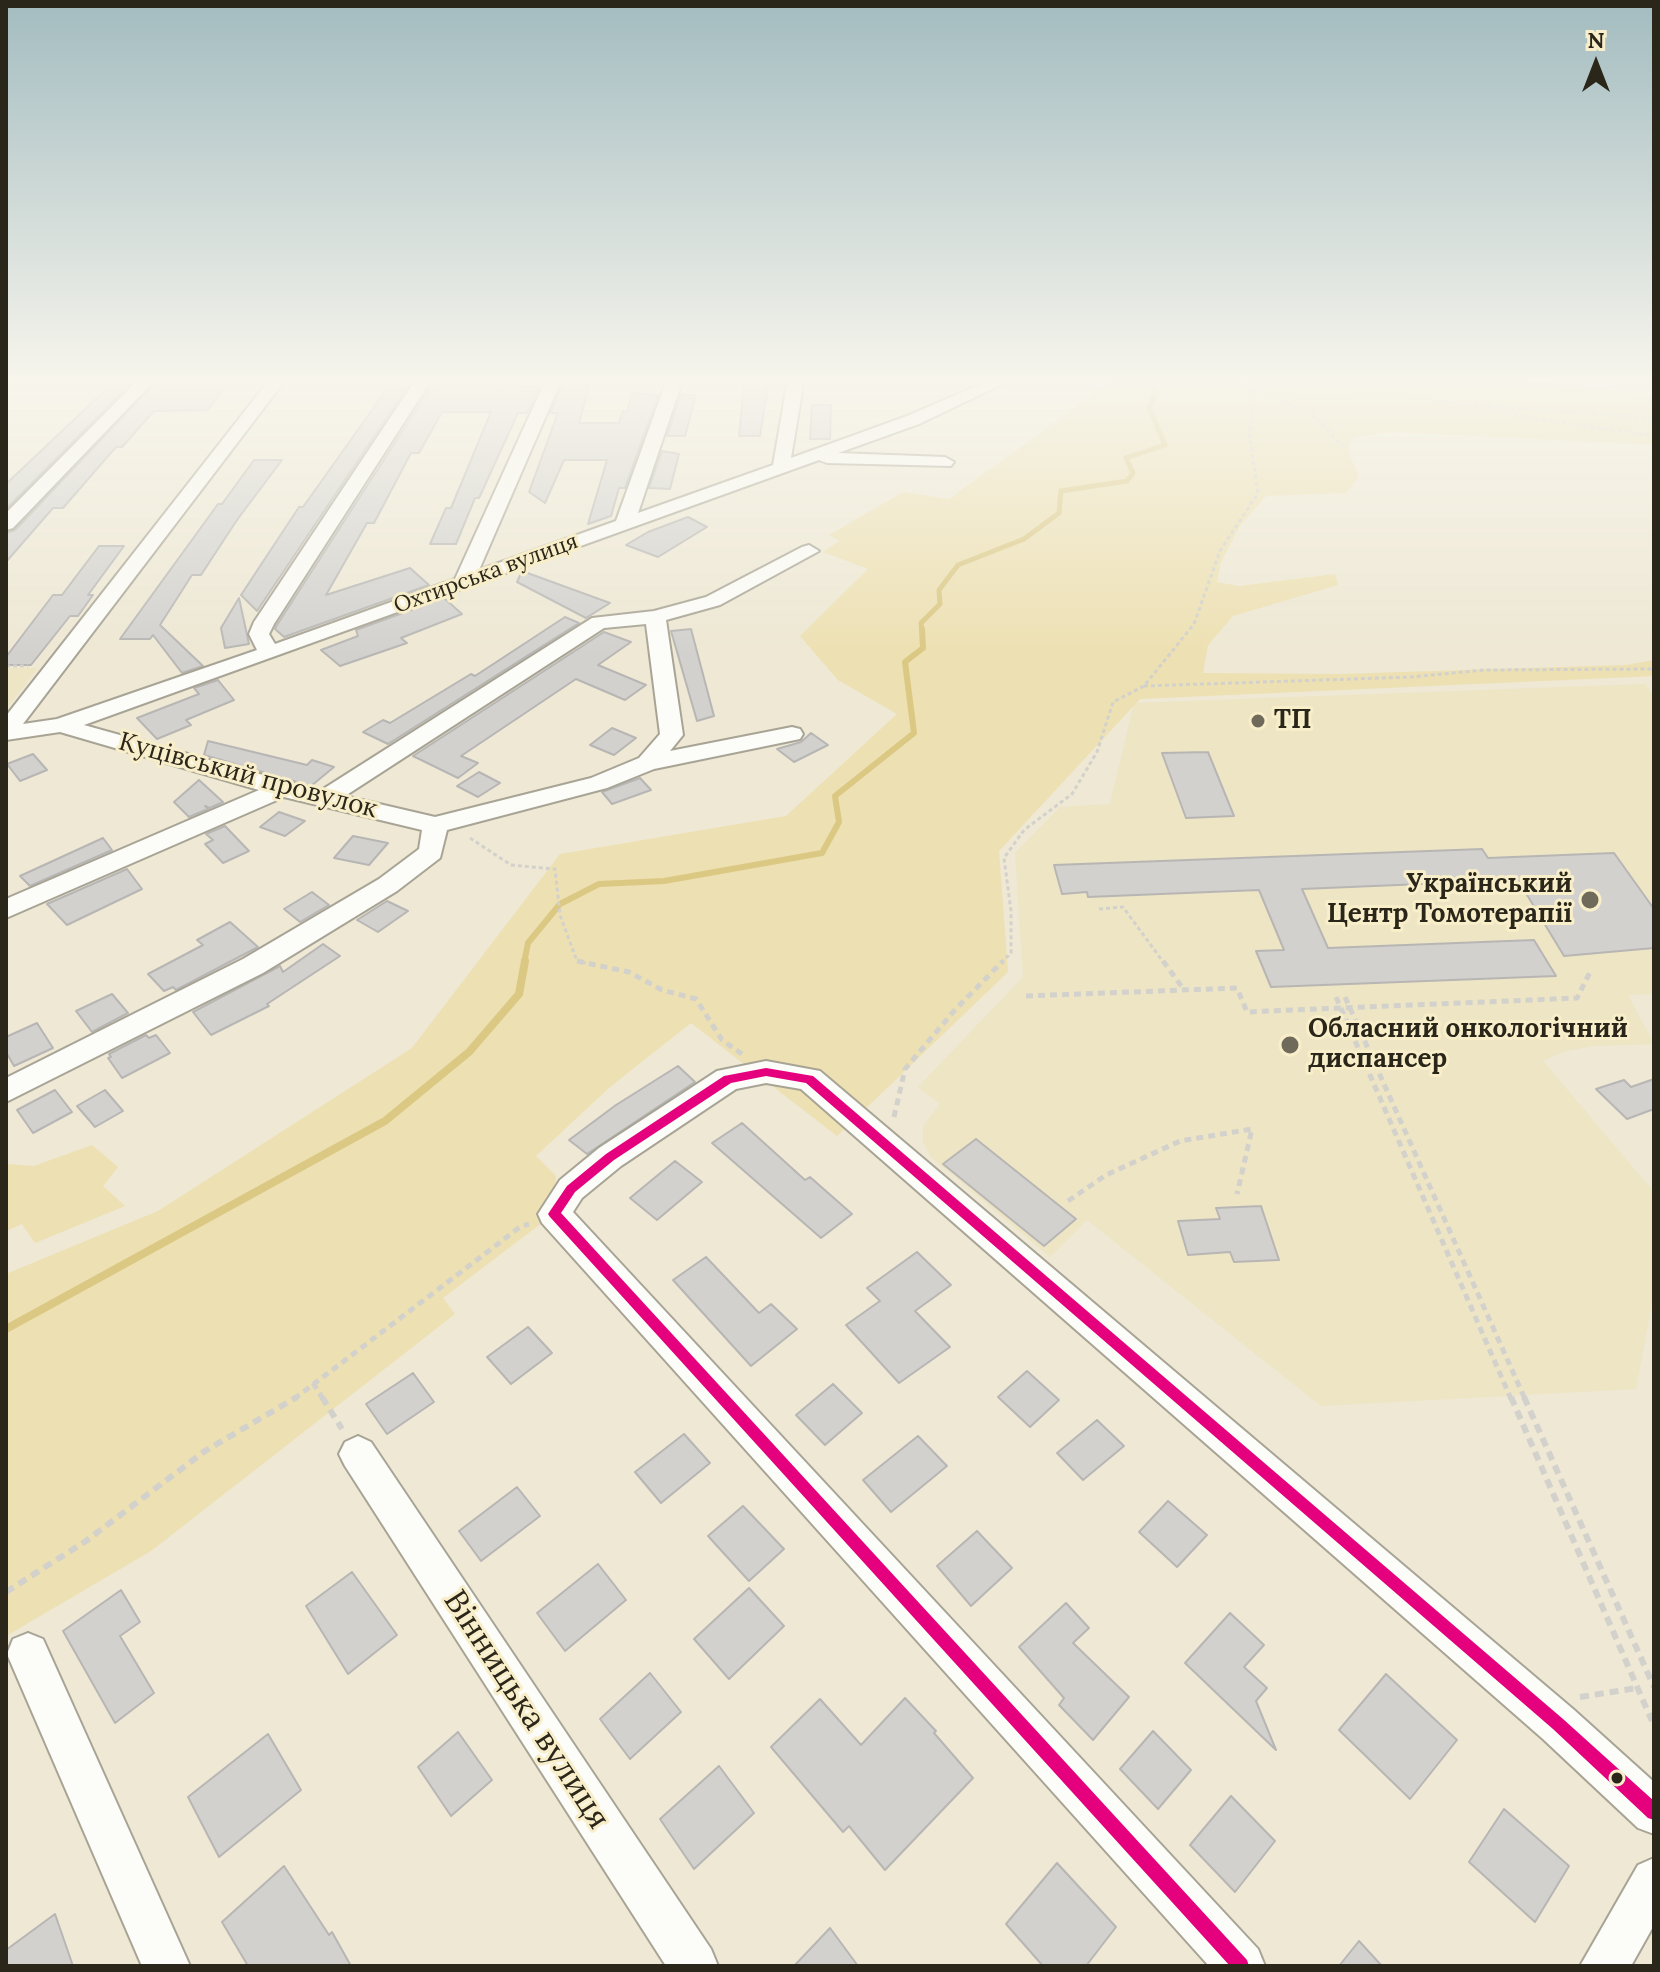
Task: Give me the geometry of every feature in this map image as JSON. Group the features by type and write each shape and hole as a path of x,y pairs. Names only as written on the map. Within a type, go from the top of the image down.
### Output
{"street":[{"path":"6,524 58,471"},
{"path":"6,732 207,471"},
{"path":"269,653 259,634 264,622 364,471"},
{"path":"464,581 513,471"},
{"path":"625,523 643,471"},
{"name":"Охтирська вулиця","path":"6,732 61,725 770,471"},
{"path":"327,797 599,622 655,617 713,601 809,551"},
{"path":"647,763 672,735 655,617"},
{"name":"Куцівський провулок","path":"61,725 282,789 327,797 435,825"},
{"path":"6,1091 253,966 388,885 431,852 435,825 599,783 647,763 792,734"},
{"path":"6,909 282,789"},
{"path":"1241,1966 554,1214 571,1189 610,1157 728,1079 766,1072 809,1079 1558,1724 1654,1812"},
{"name":"Вінницька вулиця","path":"358,1454 694,1966"},
{"path":"28,1654 166,1966"},
{"path":"1604,1966 1654,1881"}],"path":[{"path":"888,1146 905,1069 954,1011 1011,953 1011,911 1004,858 1024,830 1072,794 1097,752 1113,702 1144,686 1194,624 1220,551 1258,493 1255,471"},
{"path":"1144,686 1411,677 1484,670 1654,669"},
{"path":"435,825 456,829 511,865 555,869 560,915 577,961 629,972 662,990 696,999 722,1040 766,1072"},
{"path":"1099,909 1123,907 1185,991"},
{"path":"1026,996 1237,988 1247,1012 1577,998 1591,970"},
{"path":"1336,997 1652,1721"},
{"path":"1345,997 1654,1687"},
{"path":"1068,1201 1106,1175 1180,1141 1252,1129 1237,1194"},
{"path":"6,1592 86,1541 205,1451 286,1405 520,1227 554,1214"},
{"path":"313,1383 358,1454"},
{"path":"1558,1724 1573,1699 1637,1688"}],"shaded area":[{"path":"987,471 1357,471 1359,477 1346,493 1266,496 1240,526 1221,562 1217,582 1239,586 1335,574 1338,585 1233,616 1208,645 1203,673 1339,674 1626,665 1654,660 1654,676 1140,699 999,851 1008,972 837,1136 691,1023 610,1087 536,1156 556,1176 554,1199 543,1222 443,1298 455,1314 151,1551 6,1636 6,1274 158,1211 412,1048 560,854 786,816 897,714 838,680 800,636 868,569 823,552 839,541 829,535 903,492 949,499"},
{"path":"6,668 38,668 6,709"},
{"name":"Обласний онкологічний диспансер","path":"1645,684 1654,696 1654,994 1628,995 1654,1044 1592,1046 1562,1052 1543,1061 1654,1192 1654,1292 1636,1389 1321,1406 1087,1220 1050,1257 930,1156 923,1142 923,1126 940,1104 918,1087 1023,977 1015,853 1060,807 1110,804 1134,703"},
{"path":"92,1145 118,1167 103,1186 125,1206 35,1243 22,1224 6,1231 6,1164 34,1166"}],"building":[{"path":"20,471 44,471 6,509 6,484"},
{"path":"71,471 95,471 63,508 53,508 6,562 6,533 15,530"},
{"path":"246,471 274,471 201,575 192,575 160,625 203,666 182,673 153,635 150,639 120,639 218,504 222,504"},
{"path":"329,471 351,471 257,611 241,595 299,507 303,507"},
{"path":"377,471 401,471 374,523 367,523 326,595 410,568 429,585 284,637 275,629"},
{"path":"466,471 491,471 479,498 475,498 456,544 430,544 446,508 451,508"},
{"path":"537,471 559,471 545,503 529,492"},
{"path":"604,471 631,471 625,488 619,488 611,516 588,524"},
{"path":"655,471 675,471 670,489 649,488"},
{"path":"688,517 707,527 658,557 626,545 648,532"},
{"path":"99,546 124,546 88,595 93,595 78,616 70,616 31,665 6,665 6,657 53,595 62,595"},
{"path":"522,571 610,603 586,618 517,582"},
{"path":"239,598 249,644 225,648 221,628"},
{"path":"444,598 462,614 401,638 407,643 340,666 321,650 358,636 356,630"},
{"path":"565,617 579,623 388,744 363,732 383,720 390,723 471,674 475,676"},
{"path":"691,629 714,716 697,721 671,631"},
{"path":"604,632 631,642 598,665 646,685 625,700 576,679 461,756 478,763 458,778 413,756"},
{"path":"218,680 234,700 186,720 191,725 157,739 137,718 199,694 194,688"},
{"path":"612,728 636,738 614,755 590,745"},
{"path":"811,733 828,745 794,762 777,749 801,742"},
{"path":"208,741 307,765 312,760 334,767 311,786 204,755"},
{"path":"1208,752 1234,816 1186,818 1162,753"},
{"path":"33,754 47,770 20,781 7,764"},
{"path":"479,772 500,783 478,797 457,786"},
{"path":"640,778 651,790 612,804 602,792"},
{"path":"199,780 223,802 210,808 205,806 208,809 189,817 174,802"},
{"path":"279,812 305,821 285,836 260,827"},
{"path":"225,826 249,851 223,863 205,844 213,840 206,834"},
{"path":"353,836 388,843 369,865 334,858"},
{"path":"103,838 112,850 30,886 20,876"},
{"path":"1482,849 1488,858 1614,853 1654,909 1654,948 1564,956 1518,880 1302,889 1328,948 1534,940 1556,976 1271,987 1256,951 1284,950 1259,890 1088,897 1087,892 1062,894 1054,865"},
{"path":"127,869 142,889 67,925 47,904"},
{"path":"312,892 329,905 300,922 284,909"},
{"path":"387,901 408,911 378,932 357,920"},
{"path":"230,922 258,947 176,990 173,987 164,991 148,974 203,945 197,940"},
{"path":"323,944 340,956 267,1004 269,1006 211,1035 193,1012 280,966 283,972"},
{"path":"112,994 128,1013 92,1032 76,1011"},
{"path":"37,1023 53,1048 14,1066 6,1052 6,1037"},
{"path":"146,1035 149,1038 156,1035 170,1053 122,1078 108,1058 111,1057 109,1054"},
{"path":"678,1066 695,1082 587,1154 569,1140 616,1105"},
{"path":"1654,1079 1654,1109 1627,1119 1596,1089 1624,1080 1631,1087"},
{"path":"55,1090 72,1112 33,1133 17,1110"},
{"path":"105,1090 123,1111 95,1127 77,1106"},
{"path":"742,1123 805,1180 810,1177 852,1214 821,1238 712,1143"},
{"path":"976,1139 1076,1219 1044,1246 943,1164"},
{"path":"675,1161 702,1182 657,1220 630,1198"},
{"path":"1261,1206 1279,1260 1234,1262 1230,1252 1188,1255 1178,1221 1220,1219 1216,1208"},
{"path":"917,1252 951,1285 915,1311 950,1347 899,1383 846,1325 880,1301 867,1288"},
{"path":"706,1257 759,1313 771,1304 797,1329 751,1366 673,1280"},
{"path":"528,1327 552,1353 511,1384 487,1357"},
{"path":"1027,1371 1059,1400 1030,1427 998,1397"},
{"path":"413,1373 434,1402 387,1434 366,1404"},
{"path":"833,1384 862,1413 825,1445 796,1415"},
{"path":"1097,1420 1124,1446 1083,1480 1057,1453"},
{"path":"684,1434 710,1463 661,1503 635,1472"},
{"path":"918,1436 947,1466 891,1512 863,1480"},
{"path":"517,1487 540,1516 481,1561 459,1531"},
{"path":"1168,1501 1207,1535 1177,1567 1139,1532"},
{"path":"743,1506 784,1549 749,1581 708,1536"},
{"path":"977,1531 1012,1568 971,1606 937,1566"},
{"path":"598,1564 626,1600 565,1651 537,1613"},
{"path":"352,1572 397,1635 348,1674 306,1606"},
{"path":"749,1588 784,1626 729,1679 694,1639"},
{"path":"121,1590 140,1622 120,1636 154,1693 115,1723 63,1631"},
{"path":"1066,1603 1089,1628 1073,1643 1129,1697 1093,1740 1059,1705 1064,1698 1019,1647"},
{"path":"1230,1613 1264,1645 1244,1667 1267,1688 1256,1701 1276,1750 1185,1663"},
{"path":"650,1673 681,1712 630,1759 600,1719"},
{"path":"1386,1674 1457,1740 1410,1799 1339,1730"},
{"path":"905,1698 973,1778 885,1870 849,1826 843,1832 771,1747 820,1699 861,1745"},
{"path":"1153,1731 1191,1770 1158,1809 1120,1769"},
{"path":"458,1732 492,1780 451,1816 418,1767"},
{"path":"268,1734 301,1790 219,1857 188,1797"},
{"path":"719,1766 754,1813 694,1869 660,1819"},
{"path":"1231,1796 1275,1841 1235,1892 1190,1845"},
{"path":"1504,1809 1569,1866 1535,1922 1469,1862"},
{"path":"1057,1863 1116,1927 1086,1966 1043,1966 1006,1924"},
{"path":"284,1866 329,1935 332,1932 351,1966 248,1966 222,1922"},
{"path":"55,1914 73,1966 6,1966 6,1950"},
{"path":"830,1928 858,1966 794,1966"},
{"path":"1359,1941 1382,1966 1339,1966"}],"waterway":[{"path":"922,631 921,623 940,604 939,590 958,565 1024,539 1059,513 1061,491 1127,481 1132,471"},
{"path":"524,963 528,943 560,904 599,884 664,881 822,853 839,822 835,796 914,733 905,662 923,648 922,629"},
{"path":"6,1329 385,1121 469,1052 519,994 525,961"}],"transit line":[{"path":"1241,1966 554,1214 571,1189 610,1157 728,1079 766,1072 809,1079 1558,1724 1654,1812"}],"place":[{"name":"ТП","path":"1258,721"},
{"name":"Український Центр Томотерапії","path":"1590,900"},
{"name":"Обласний онкологічний диспансер","path":"1290,1045"}]}
